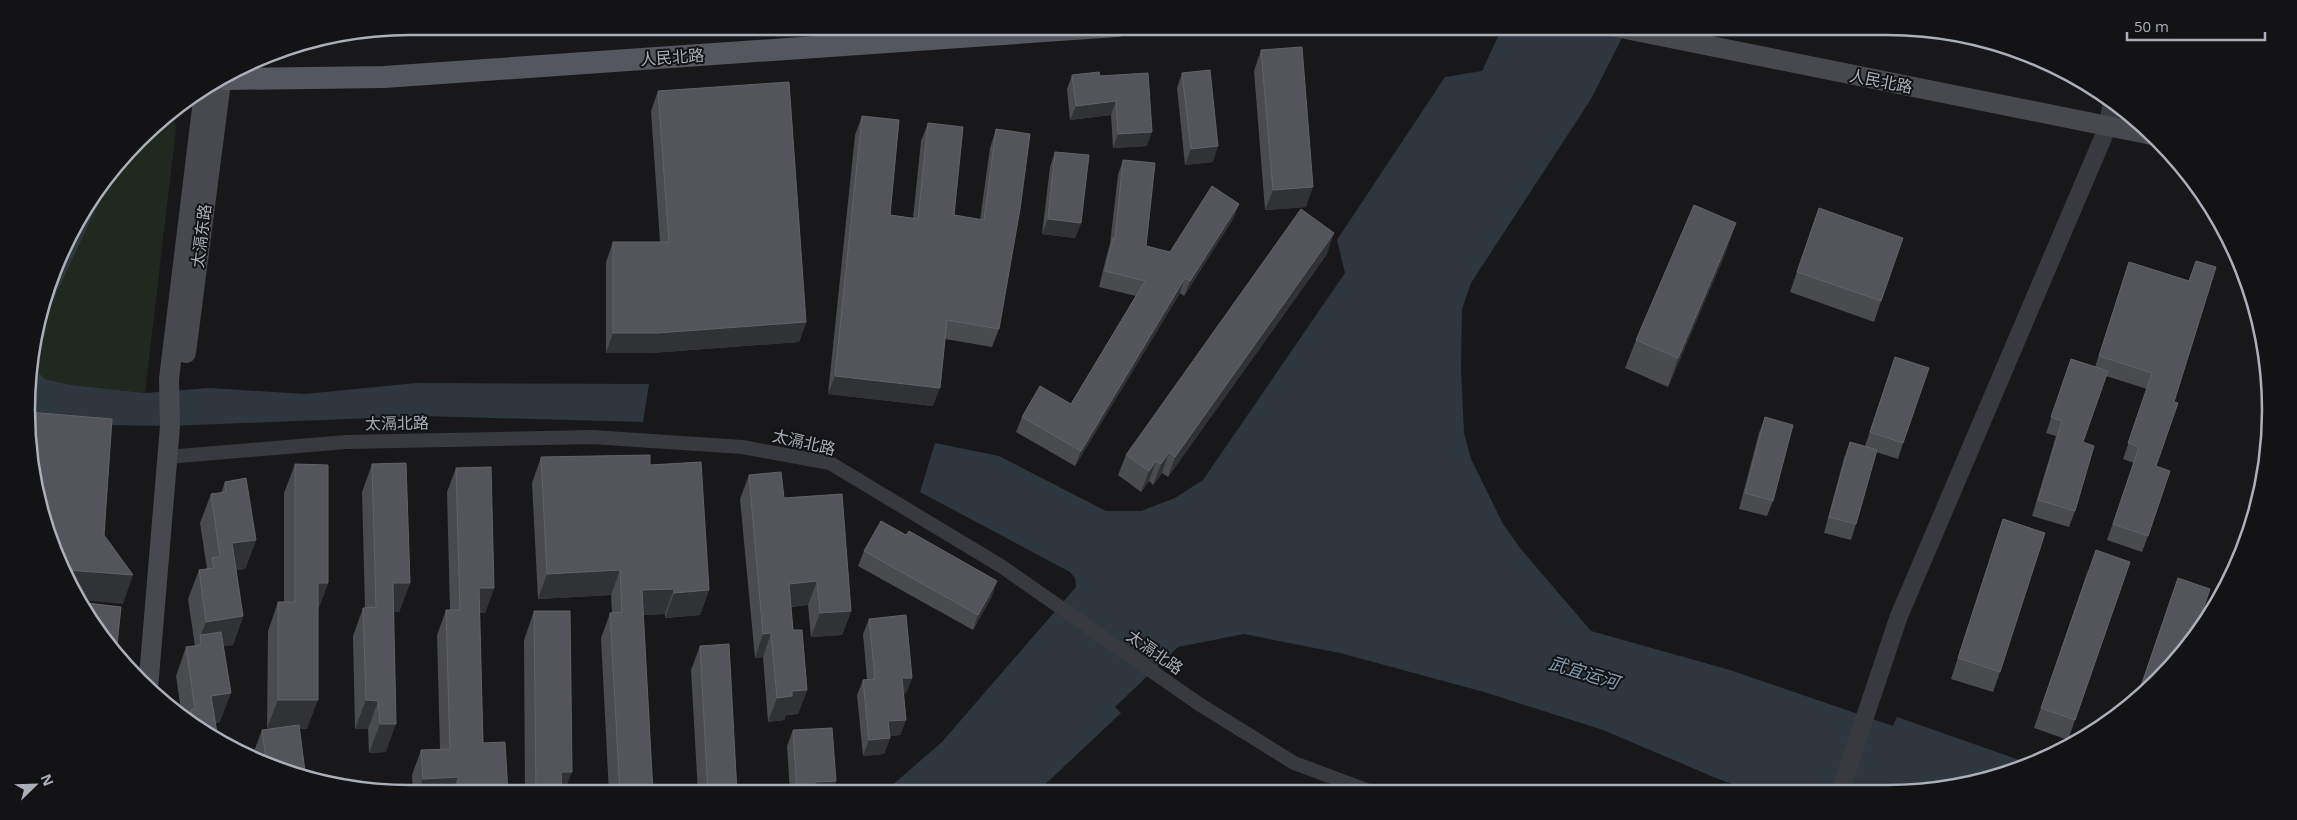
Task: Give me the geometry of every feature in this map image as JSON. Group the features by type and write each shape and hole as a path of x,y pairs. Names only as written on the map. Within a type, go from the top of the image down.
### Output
{"main road":[{"name":"人民北路","path":"234,79 384,77 988,35"},
{"name":"人民北路","path":"1653,35 2138,132"},
{"name":"太滆东路","path":"169,380 183,376 220,86"},
{"name":"太滆东路","path":"149,679 169,436 169,380 203,97"}],"street":[{"path":"1842,785 1899,616 2108,126 2111,109"},
{"name":"太滆北路","path":"167,457 346,442 592,437 742,447 830,463 1001,566 1171,684 1294,763 1353,785"}],"shaded area":[{"path":"173,120 176,126 145,393 72,385 45,379 37,371 42,337 49,309 102,197 128,163"}],"water":[{"name":"武宜运河","path":"1499,35 1623,35 1591,99 1471,283 1462,309 1461,369 1464,433 1471,459 1503,524 1520,548 1591,631 1730,670 1893,726 1897,717 2020,760 1984,772 1936,782 1887,785 1735,785 1603,730 1484,692 1340,653 1244,634 1178,647 1115,707 1121,713 1044,785 892,785 942,742 1076,587 1075,578 1070,572 920,492 935,443 999,456 1106,511 1141,511 1175,498 1203,480 1345,273 1337,240 1445,77 1482,71"},
{"path":"102,197 49,309 55,289 74,244 85,222"},
{"path":"37,371 45,379 72,385 145,393 210,388 305,394 416,383 649,384 643,422 421,416 170,426 36,424"}],"building":[{"path":"1302,47 1313,187 1273,190 1261,50"},
{"path":"1210,70 1218,146 1191,149 1182,73"},
{"path":"1099,72 1100,76 1148,73 1152,132 1118,134 1116,101 1076,106 1072,75"},
{"path":"789,82 806,322 658,333 613,333 613,242 669,242 658,91"},
{"path":"862,116 899,120 890,215 918,219 928,123 963,127 954,215 984,220 996,129 1030,134 1020,209 999,329 947,320 940,388 835,376"},
{"path":"1055,152 1089,155 1081,223 1048,219"},
{"path":"1123,160 1155,163 1146,246 1170,252 1212,186 1239,204 1190,281 1185,278 1081,451 1022,417 1040,386 1071,404 1145,281 1105,271 1113,238 1115,239"},
{"path":"1694,205 1736,223 1678,358 1636,340"},
{"path":"1819,208 1903,238 1881,301 1797,272"},
{"path":"1301,209 1334,233 1175,457 1169,452 1161,464 1156,461 1149,471 1126,455"},
{"path":"2196,261 2216,267 2174,402 2178,403 2156,466 2170,471 2148,536 2113,524 2139,447 2128,443 2152,373 2099,356 2129,262 2189,281"},
{"path":"1895,357 1929,368 1903,443 1870,432"},
{"path":"2071,359 2108,371 2083,442 2094,446 2075,511 2038,500 2062,421 2051,417"},
{"path":"35,413 112,419 104,535 133,575 71,570 55,531 42,483 38,459"},
{"path":"1765,417 1793,425 1773,501 1745,493"},
{"path":"1850,442 1877,450 1856,524 1829,517"},
{"path":"650,455 650,465 701,462 709,590 674,593 674,589 642,590 653,785 620,785 610,613 622,612 620,570 547,574 541,457"},
{"path":"406,463 410,583 393,583 396,724 380,724 378,701 366,700 363,608 376,607 372,464"},
{"path":"295,464 328,465 328,583 318,583 318,700 278,700 278,602 295,602"},
{"path":"491,467 494,588 479,588 483,743 505,742 507,785 458,785 458,777 423,779 421,750 450,749 446,610 460,610 456,468"},
{"path":"781,472 784,498 842,494 851,611 820,613 817,581 789,584 793,630 802,630 807,690 792,691 792,696 777,698 771,633 763,634 749,475"},
{"path":"246,478 256,540 232,543 243,616 206,622 199,570 214,568 212,558 220,557 211,494 226,492 225,482"},
{"path":"2003,519 2045,533 2000,672 1958,658"},
{"path":"881,521 906,535 909,531 997,581 978,615 864,551"},
{"path":"2096,550 2130,562 2075,720 2041,708"},
{"path":"2178,578 2210,589 2201,614 2185,638 2141,685"},
{"path":"88,603 121,607 117,644"},
{"path":"534,611 570,611 572,772 561,772 562,785 536,785"},
{"path":"906,615 912,678 902,678 906,720 888,721 890,738 869,740 863,680 875,679 869,619"},
{"path":"221,632 231,693 211,696 217,732 192,715 191,710 195,709 186,647 201,645 200,635"},
{"path":"729,644 737,785 708,785 700,646"},
{"path":"299,725 305,770 265,756 262,730"},
{"path":"832,728 836,781 815,782 815,785 796,785 793,730"}]}
